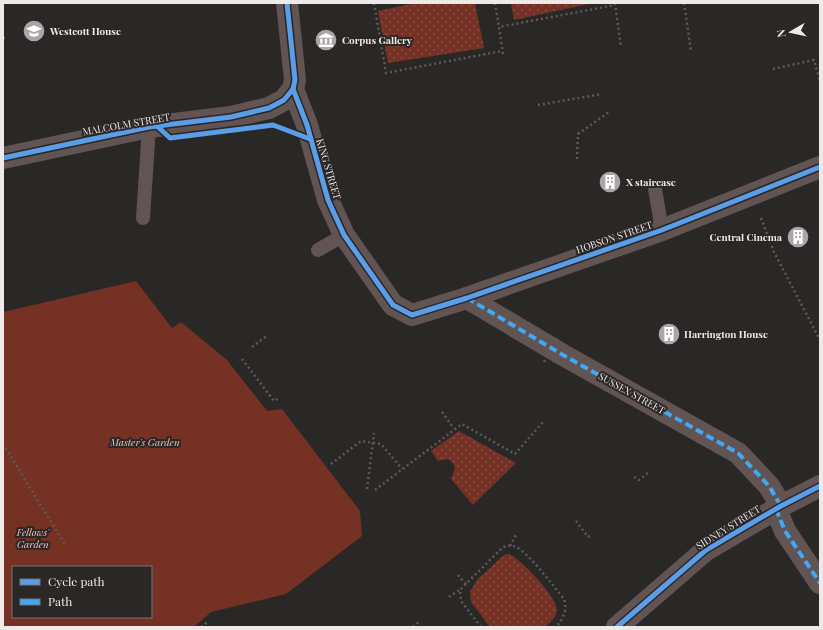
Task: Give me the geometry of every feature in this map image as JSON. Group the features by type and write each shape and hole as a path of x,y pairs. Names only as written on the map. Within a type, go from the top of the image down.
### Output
{"street":[{"name":"KING STREET","path":"287,3 295,80 293,89 307,125 328,200 344,235 393,305 412,315"},
{"name":"MALCOLM STREET","path":"3,158 149,127 231,118 269,108 284,100 293,89"},
{"name":"HOBSON STREET","path":"412,315 467,298 662,230 820,167"},
{"name":"SUSSEX STREET","path":"467,298 563,355 738,453 769,486 785,530 820,583"},
{"name":"SIDNEY STREET","path":"617,627 706,550 778,508 820,486"}],"lane":[{"path":"143,218 149,127"},
{"path":"655,189 662,230"},
{"path":"318,250 344,235"}],"path":[{"path":"374,3 386,73 503,52 496,3"},
{"path":"684,3 691,51"},
{"path":"499,27 615,4 621,47"},
{"path":"773,70 814,60 820,81"},
{"path":"815,65 820,65"},
{"path":"538,105 602,94"},
{"path":"577,159 578,134 609,112"},
{"path":"751,194 774,252 820,340"},
{"path":"252,347 268,335"},
{"path":"544,362 557,338"},
{"path":"242,359 274,401 280,396"},
{"path":"442,412 454,429"},
{"path":"375,490 462,424 515,454 544,422"},
{"path":"367,489 374,433"},
{"path":"332,464 361,441 381,444 402,470"},
{"path":"3,444 66,546"},
{"path":"634,478 639,480 649,472"},
{"path":"576,521 588,537 591,535"},
{"path":"510,546 516,535"},
{"path":"449,597 460,590 503,547 516,547 564,598 566,608 562,621 556,627"},
{"path":"458,575 466,584"},
{"path":"460,590 461,601 481,627"},
{"path":"200,627 209,620"},
{"path":"413,627 420,621"}],"green space":[{"path":"415,3 475,3 484,48 388,63 378,11"},
{"path":"511,3 593,3 514,20"},
{"name":"Master's Garden","path":"136,281 172,328 181,322 227,360 267,411 282,409 360,511 362,536 286,594 211,612 194,627 3,627 3,312"},
{"path":"459,431 516,463 473,505 451,479 455,469 453,463 448,459 438,461 431,451"},
{"path":"509,554 522,563 538,579 555,604 557,610 555,615 545,627 490,627 471,602 470,591 478,579 504,555"}],"marked path":[{"path":"467,298 563,355 738,453 769,486 781,506"},
{"path":"776,509 785,531 820,583"}],"cycle path":[{"path":"287,3 295,80 293,89 307,125 328,200 344,235 393,305 412,315 467,298 662,230 820,167"},
{"path":"3,158 149,127 231,117 269,108 284,100 293,89"},
{"path":"157,126 170,138 273,125 310,139"},
{"path":"617,627 706,550 781,506 820,486"}],"place":[{"name":"Westcott House","path":"34,31"},
{"name":"Corpus Gallery","path":"326,40"},
{"name":"X staircase","path":"610,182"},
{"name":"Central Cinema","path":"798,237"},
{"name":"Harrington House","path":"669,334"}],"park label":[{"name":"Fellows' Garden","path":"33,538"}]}
